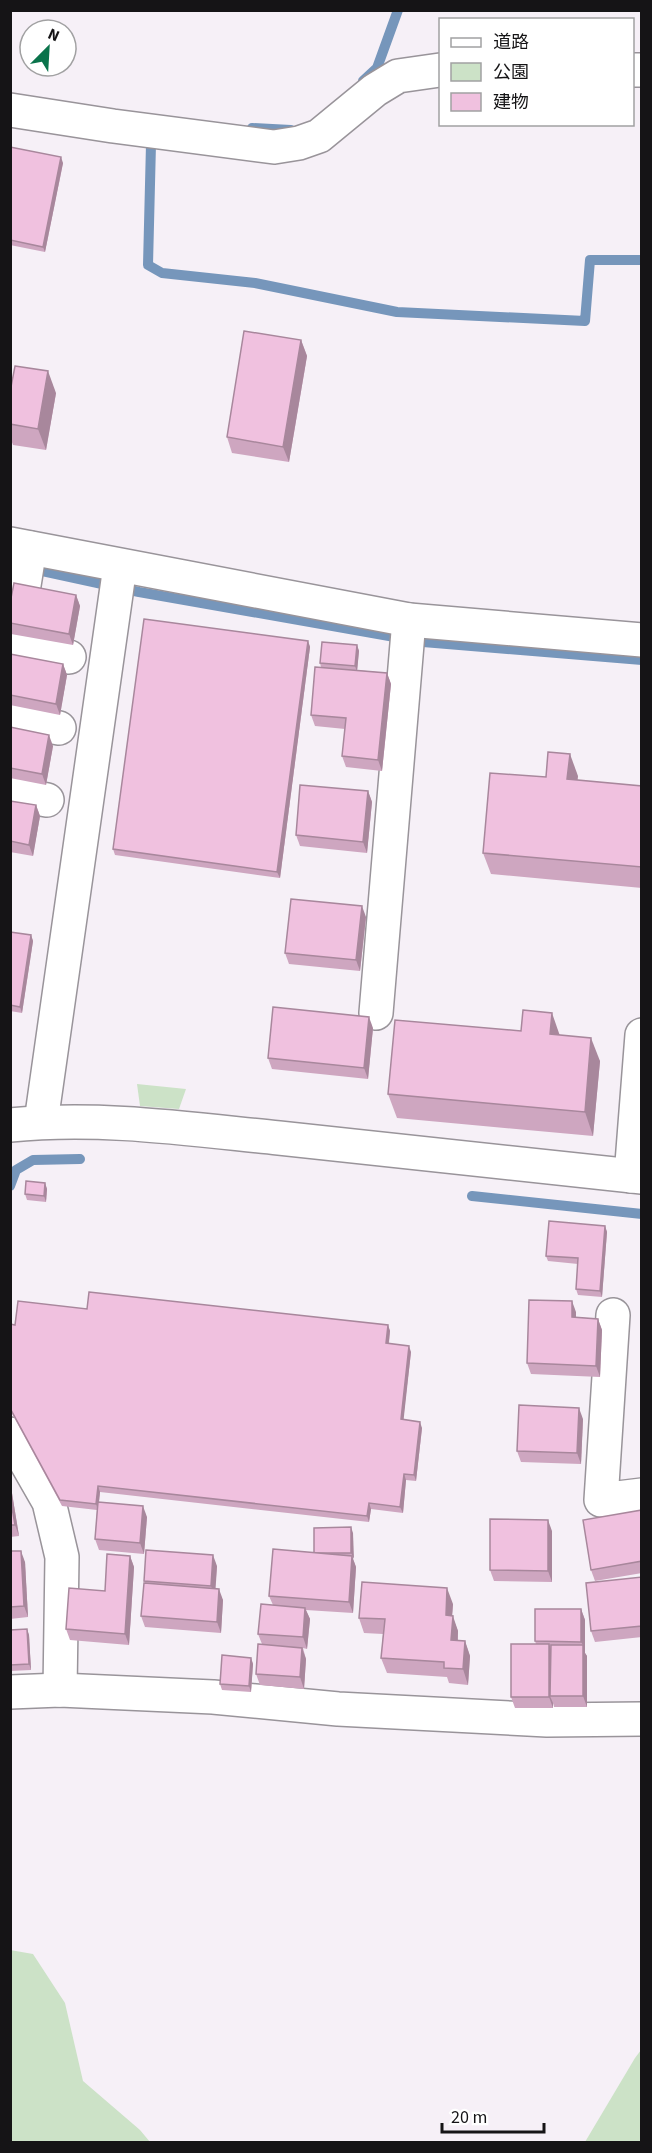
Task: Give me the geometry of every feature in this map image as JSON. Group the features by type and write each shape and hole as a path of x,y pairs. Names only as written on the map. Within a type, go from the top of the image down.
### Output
{"street":[{"path":"10,110 274,147 299,143 319,136 375,90 398,76 439,70"},
{"path":"21,563 408,633 642,640"},
{"path":"119,579 26,1124 117,1122 636,1176 642,1035"},
{"path":"376,1013 408,633"},
{"path":"10,647 69,657"},
{"path":"10,719 59,728"},
{"path":"10,793 47,800"},
{"path":"613,1315 601,1500 642,1495"},
{"path":"14,1450 49,1502 62,1557 60,1690"},
{"path":"10,1692 60,1690 213,1697 338,1709 547,1720 642,1719"}],"green space":[{"path":"137,1084 186,1089 179,1109 140,1106"},
{"path":"10,1950 33,1954 65,2003 83,2081 140,2130 150,2142 11,2142"},
{"path":"641,2050 641,2142 585,2142 635,2058"}],"building":[{"path":"10,147 61,157 43,247 10,240"},
{"path":"244,331 301,340 283,447 227,437"},
{"path":"15,366 48,371 38,429 10,424 10,392"},
{"path":"14,583 76,595 69,634 10,623 10,603"},
{"path":"144,619 308,641 277,872 113,849"},
{"path":"322,642 357,645 355,666 320,663"},
{"path":"10,654 63,664 56,704 10,695"},
{"path":"315,667 387,673 378,760 342,756 346,718 311,715"},
{"path":"10,727 49,735 42,774 10,768"},
{"path":"548,752 570,754 567,779 642,786 642,867 483,853 490,773 546,777"},
{"path":"300,785 368,791 363,842 296,835"},
{"path":"10,801 36,805 29,845 10,841"},
{"path":"291,899 362,906 356,960 285,953"},
{"path":"10,932 31,935 20,1007 10,1005"},
{"path":"273,1007 369,1017 364,1068 268,1058"},
{"path":"523,1010 552,1013 550,1034 591,1038 585,1112 388,1094 395,1020 521,1031"},
{"path":"26,1181 45,1183 44,1196 25,1194"},
{"path":"549,1221 605,1226 600,1291 576,1289 578,1258 546,1256"},
{"path":"89,1292 388,1325 386,1343 409,1346 401,1419 420,1422 414,1475 404,1474 400,1507 369,1503 367,1516 98,1486 96,1504 60,1500 10,1408 10,1324 15,1325 18,1301 87,1309"},
{"path":"529,1300 572,1301 572,1317 598,1319 596,1366 527,1363"},
{"path":"519,1405 579,1408 577,1453 517,1451"},
{"path":"10,1496 15,1525 10,1525"},
{"path":"98,1502 143,1506 140,1543 95,1539"},
{"path":"642,1510 642,1561 591,1570 583,1520"},
{"path":"490,1519 548,1520 548,1571 490,1570"},
{"path":"351,1527 351,1553 314,1553 314,1528"},
{"path":"273,1549 352,1556 349,1602 269,1596"},
{"path":"146,1550 213,1555 211,1586 144,1581"},
{"path":"10,1551 21,1551 24,1606 10,1607"},
{"path":"107,1554 130,1556 125,1634 66,1629 69,1588 105,1591"},
{"path":"642,1577 642,1626 591,1631 586,1583"},
{"path":"362,1582 447,1588 446,1615 453,1616 451,1640 465,1641 463,1669 444,1668 444,1662 381,1658 385,1619 359,1618"},
{"path":"144,1583 219,1589 217,1622 141,1616"},
{"path":"261,1604 305,1608 303,1637 258,1634"},
{"path":"535,1609 581,1609 581,1642 535,1641"},
{"path":"27,1629 29,1664 10,1665 10,1630"},
{"path":"258,1644 302,1648 300,1677 256,1674"},
{"path":"511,1644 549,1644 549,1697 511,1697"},
{"path":"551,1645 583,1645 583,1696 550,1696"},
{"path":"222,1655 251,1658 249,1686 220,1684"}],"waterway":[{"path":"363,81 377,68 398,10"},
{"path":"252,128 291,130"},
{"path":"151,144 148,265 162,273 255,283 397,312 585,321 590,260 642,260"},
{"path":"10,564 139,592 423,642 642,660"},
{"path":"10,1186 16,1170 33,1160 80,1159"},
{"path":"472,1196 642,1214"}]}
